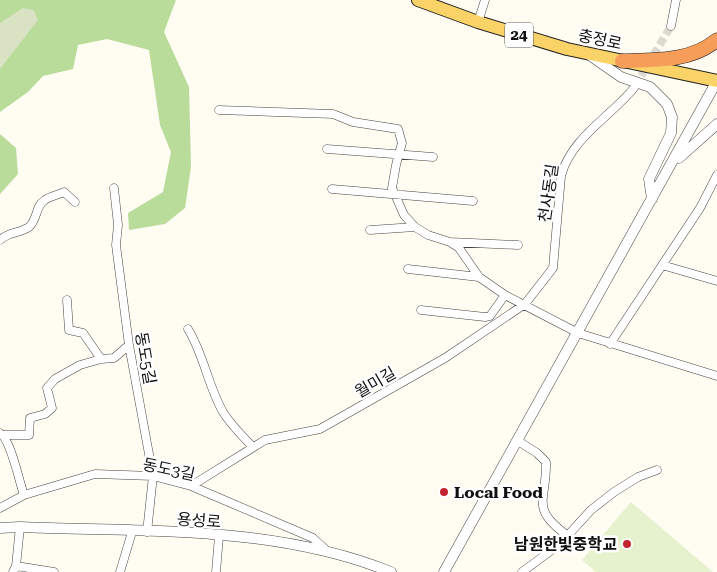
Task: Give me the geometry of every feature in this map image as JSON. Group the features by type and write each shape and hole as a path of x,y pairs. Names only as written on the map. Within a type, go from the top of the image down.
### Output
{"highway":[{"path":"622,61 669,60 694,54 707,48 717,40"}],"main road":[{"name":"충정로","path":"418,0 478,22 587,53 717,81"}],"street":[{"path":"478,22 485,0"},
{"path":"671,26 676,0"},
{"path":"587,53 621,77 650,87 667,104 672,117 670,133 649,179 652,199"},
{"path":"444,572 717,81"},
{"name":"천사동길","path":"554,268 561,176 565,162 574,147 622,102 634,88"},
{"path":"219,110 333,114 353,122 398,129 402,137 392,188 404,215 416,227 428,234 450,242 518,245"},
{"path":"670,167 717,124"},
{"path":"327,150 399,153 433,157"},
{"path":"610,344 700,208 717,175"},
{"name":"동도5길","path":"114,188 118,225 116,245 129,345 153,476 147,532"},
{"path":"332,189 473,201"},
{"path":"0,240 8,233 21,231 36,220 38,209 44,200 64,192 75,202"},
{"path":"370,230 416,227"},
{"path":"450,242 466,257 479,277 505,295 578,333 717,376"},
{"path":"662,266 717,280"},
{"name":"월미길","path":"191,486 264,440 320,429 445,358 525,304 554,268"},
{"path":"408,269 479,277"},
{"path":"421,310 490,316 505,295"},
{"path":"67,300 69,330 83,333 101,359"},
{"path":"188,329 202,358 222,410 233,427 253,447"},
{"path":"24,495 2,434 29,435 30,418 45,414 52,408 47,388 55,379 80,364 114,358 129,345"},
{"path":"518,441 537,453 546,462 542,501 544,516 568,536"},
{"path":"522,572 568,536 591,510 614,492 638,478 658,470"},
{"name":"동도3길","path":"0,508 24,495 95,474 153,476 191,486 313,538 325,549"},
{"path":"20,527 14,569 54,572"},
{"name":"용성로","path":"0,528 20,527 147,532 219,536 295,544 325,549 391,572"},
{"path":"120,572 132,532"},
{"path":"216,572 219,536"}],"green space":[{"path":"0,0 176,0 164,32 189,87 191,167 185,208 165,224 129,230 128,213 163,192 171,152 160,125 149,50 107,39 78,45 73,69 43,76 28,92 0,112"},
{"path":"23,8 34,10 38,20 0,69 0,23"},
{"path":"0,134 16,148 18,174 0,194"},
{"path":"631,502 713,572 596,572 582,560"}],"tunnel":[{"path":"635,86 671,26"}],"place":[{"name":"Local Food","path":"444,492"},
{"name":"남원한빛중학교","path":"627,544"}]}
